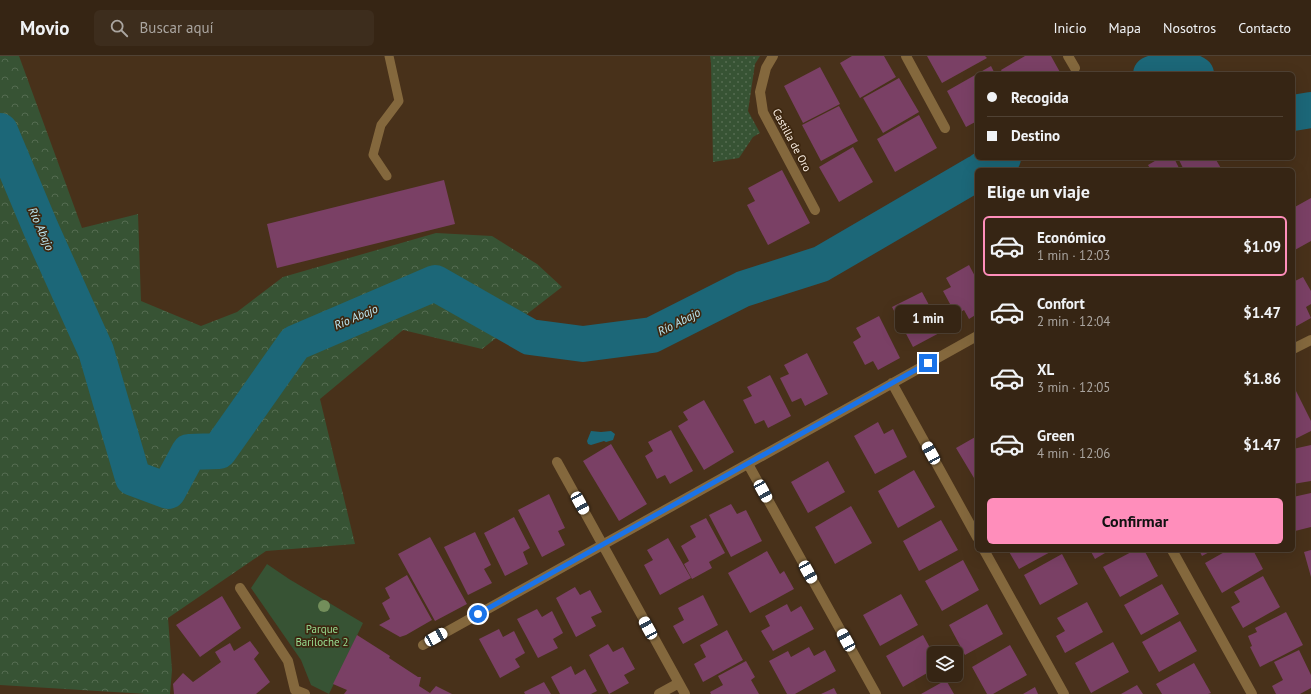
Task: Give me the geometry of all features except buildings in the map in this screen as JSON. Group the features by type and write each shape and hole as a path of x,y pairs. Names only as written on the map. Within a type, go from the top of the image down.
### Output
{"street":[{"name":"Castilla de Oro","path":"773,56 766,68 760,92 763,112 815,210"},
{"path":"906,56 945,128"},
{"path":"1068,56 1075,68"},
{"path":"422,645 975,337"},
{"path":"1295,348 1311,340"},
{"path":"892,383 975,533"},
{"path":"557,462 685,694"},
{"path":"748,464 876,694"},
{"path":"985,552 1064,694"},
{"path":"1173,552 1252,694"},
{"path":"240,588 288,661 297,693"},
{"path":"659,694 679,683"}],"lane":[{"path":"387,176 373,154 381,125 399,101 389,56"}],"green space":[{"path":"0,56 19,56 82,228 138,214 141,301 201,326 237,312 283,277 436,233 492,236 537,264 562,287 482,349 403,330 320,399 355,544 266,551 168,618 172,670 170,694 146,694 0,685"},
{"path":"710,56 760,56 755,64 748,111 760,133 753,137 739,158 713,162 711,63"},
{"name":"Parque Bariloche 2","path":"267,564 289,579 363,623 329,694 311,685 301,660 251,588"}],"water":[{"path":"591,431 611,431 615,434 613,440 591,445 588,444 587,441"}],"waterway":[{"name":"Río Abajo","path":"1157,72 1178,65 1192,72"},
{"name":"Río Abajo","path":"1295,113 1311,110"},
{"name":"Río Abajo","path":"0,131 41,229 96,351 133,478 168,491 189,452 219,451 295,343 435,283 530,337 583,344 652,335 743,289 821,264 975,174"},
{"name":"Río Abajo","path":"986,168 1000,160"}],"route":[{"path":"478,614 928,363"}]}
